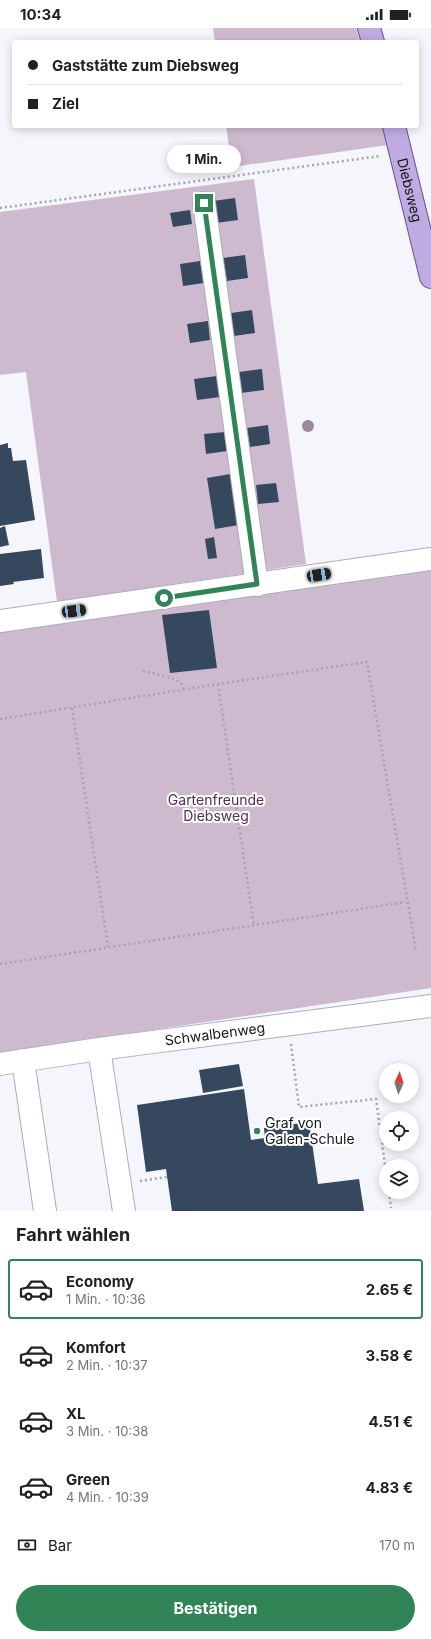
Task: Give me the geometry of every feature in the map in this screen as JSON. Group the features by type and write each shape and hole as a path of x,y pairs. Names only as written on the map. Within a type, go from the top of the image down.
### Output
{"main road":[{"path":"369,28 372,40"},
{"name":"Diebsweg","path":"394,128 431,277"}],"street":[{"path":"204,203 257,584"},
{"path":"0,621 431,559"},
{"name":"Schwalbenweg","path":"0,1064 99,1049 431,1006"},
{"path":"99,1049 124,1211"},
{"path":"23,1060 45,1211"}],"path":[{"path":"0,208 401,154"},
{"path":"0,719 184,689 367,662 406,902 416,951"},
{"path":"143,671 168,677 180,682 184,689"},
{"path":"218,684 254,926"},
{"path":"72,708 108,947"},
{"path":"0,964 406,902"},
{"path":"290,1043 299,1106 376,1099 384,1159"},
{"path":"120,1183 167,1177"},
{"path":"390,1199 391,1208"}],"green space":[{"path":"213,28 356,28 359,40 215,40"},
{"path":"226,128 383,128 388,145 232,167"},
{"path":"254,179 306,564 57,602 26,372 0,375 0,212"},
{"name":"Gartenfreunde Diebsweg","path":"431,567 431,988 0,1053 0,626"}],"building":[{"path":"235,198 238,220 216,223 213,201"},
{"path":"190,210 192,224 173,227 170,213"},
{"path":"245,255 248,278 227,281 223,258"},
{"path":"200,261 204,283 183,286 180,264"},
{"path":"252,310 255,333 234,336 231,313"},
{"path":"208,321 210,340 190,343 187,324"},
{"path":"262,369 264,390 241,393 239,372"},
{"path":"217,376 220,397 197,400 194,379"},
{"path":"268,425 270,444 250,447 247,428"},
{"path":"225,432 227,451 206,454 204,434"},
{"path":"8,443 8,448 11,448 13,461 26,460 35,520 0,526 0,445"},
{"path":"236,473 245,524 215,529 207,478"},
{"path":"276,483 279,502 258,504 256,485"},
{"path":"5,526 9,545 0,547 0,528"},
{"path":"214,537 217,558 208,559 205,539"},
{"path":"41,549 44,578 13,582 14,584 0,586 0,554"},
{"path":"209,610 217,668 170,673 162,615"},
{"path":"239,1064 243,1086 203,1093 199,1070"},
{"path":"244,1089 251,1140 265,1138 264,1128 309,1122 318,1184 359,1179 364,1211 172,1211 166,1169 146,1172 137,1105"}],"place":[{"name":"Graf von Galen-Schule","path":"257,1131"}],"route":[{"path":"164,598 257,584 204,203"}]}
